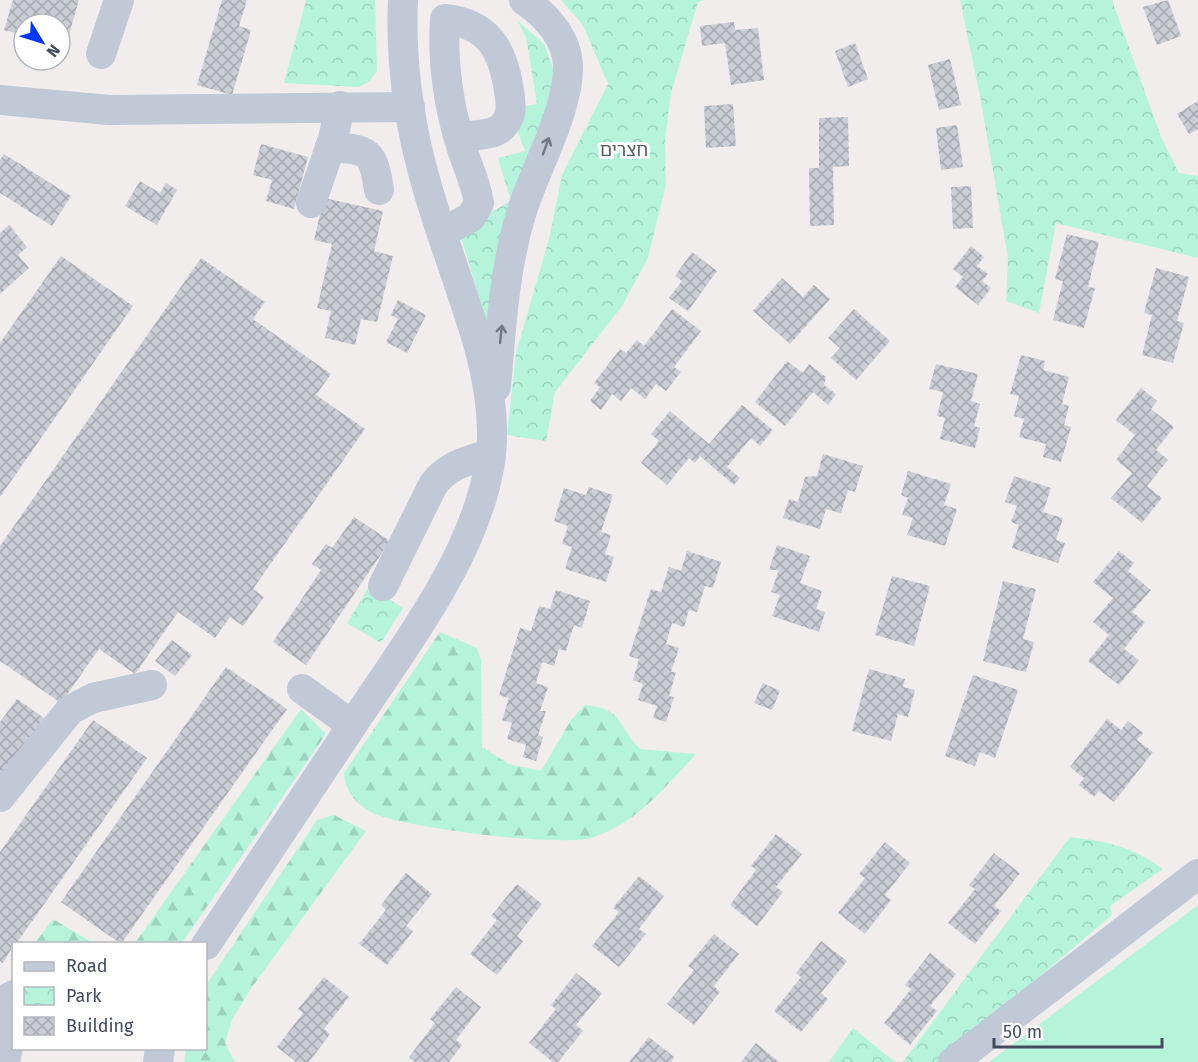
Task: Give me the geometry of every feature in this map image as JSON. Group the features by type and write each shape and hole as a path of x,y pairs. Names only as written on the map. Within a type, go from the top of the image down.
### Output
{"street":[{"path":"101,54 119,0"},
{"path":"404,0 403,54 410,107 428,189 480,353 490,405 490,444"},
{"path":"207,943 405,646 460,552 482,496 512,253 521,214 561,106 568,64 562,41 551,24 524,0"},
{"path":"0,100 109,110 410,107"},
{"path":"311,203 330,147 340,106"},
{"path":"442,234 471,217 479,203 459,137"},
{"path":"330,147 362,150 369,154 375,163 379,190"},
{"path":"383,586 433,485 442,472 490,444"},
{"path":"0,798 69,710 93,698 152,685"},
{"path":"302,689 352,725"},
{"path":"953,1062 1198,874"},
{"path":"5,1062 12,1028"}],"green space":[{"path":"306,0 375,0 377,71 370,81 359,87 284,83"},
{"path":"561,0 705,0 698,2 671,93 665,140 666,184 648,258 622,306 555,392 546,441 507,435 516,353 549,239 562,175 608,84 583,25"},
{"path":"960,0 1112,0 1161,137 1179,173 1198,176 1198,258 1056,223 1039,313 1006,301 1008,258 980,96"},
{"path":"517,20 544,44 556,77 492,340 461,237 493,211 511,201 498,158 525,151 517,129 524,106 537,104 526,37"},
{"path":"369,587 403,608 381,643 347,623"},
{"path":"440,632 477,648 481,660 482,747 509,764 541,771 571,720 585,705 598,707 614,714 640,749 696,754 662,791 637,813 624,823 594,837 577,840 551,840 485,835 419,825 375,814 354,798 347,786 344,773"},
{"path":"301,709 326,734 183,942 136,942"},
{"path":"334,815 366,831 252,987 232,1020 225,1043 235,1062 184,1062 186,1050 207,1050 207,984 317,820"},
{"path":"1070,837 1119,846 1163,869 1110,906 1112,915 939,1062 903,1062"},
{"path":"1198,905 1198,1062 989,1062"},
{"path":"53,919 91,942 36,942"},
{"path":"853,1028 895,1062 829,1062"}],"building":[{"path":"13,0 79,0 72,24 72,12 12,12 12,32 4,30"},
{"path":"222,0 247,0 239,26 251,30 232,95 197,85"},
{"path":"1168,0 1181,36 1157,45 1143,7"},
{"path":"734,22 735,30 758,28 764,80 731,85 725,43 702,46 700,26"},
{"path":"855,43 868,79 848,87 835,51"},
{"path":"950,59 961,105 939,110 928,65"},
{"path":"1198,101 1198,129 1189,134 1177,114"},
{"path":"733,104 736,146 706,148 704,106"},
{"path":"848,117 849,166 833,167 834,225 810,226 809,168 819,168 819,118"},
{"path":"957,125 963,167 941,170 936,128"},
{"path":"261,144 308,157 294,209 266,201 272,180 253,175"},
{"path":"4,154 71,196 52,226 0,193 0,160"},
{"path":"140,181 160,193 166,183 177,190 157,225 125,206"},
{"path":"971,186 973,228 953,229 951,187"},
{"path":"324,198 383,211 374,251 393,256 377,322 361,319 355,345 325,338 331,311 317,308 332,244 314,240"},
{"path":"9,225 27,247 18,255 29,268 0,294 0,233"},
{"path":"1067,234 1099,242 1088,287 1095,288 1084,328 1053,320 1063,281 1055,279"},
{"path":"971,246 984,257 977,266 988,274 982,281 991,288 978,305 955,287 963,277 953,269"},
{"path":"692,252 717,271 688,311 669,298 682,281 675,276"},
{"path":"61,256 133,306 0,497 0,343"},
{"path":"201,258 265,302 253,319 331,374 316,395 365,429 253,589 264,597 243,626 230,617 215,638 178,612 135,674 99,649 61,703 0,661 0,546"},
{"path":"1156,268 1189,277 1177,321 1184,323 1173,363 1142,355 1152,315 1144,313"},
{"path":"782,278 803,297 814,285 830,299 790,344 753,311"},
{"path":"398,300 426,315 407,353 386,342 398,319 391,315"},
{"path":"672,309 701,331 674,367 681,372 666,391 656,384 645,399 631,388 621,401 612,394 601,410 590,401 600,387 594,383 620,349 626,353 637,340 644,346"},
{"path":"854,309 890,341 856,380 831,358 840,348 828,338"},
{"path":"1021,355 1045,361 1043,370 1069,377 1062,404 1069,406 1064,425 1071,427 1061,462 1043,457 1046,444 1019,437 1024,419 1014,416 1019,396 1010,394"},
{"path":"787,361 803,373 809,364 826,377 824,385 836,394 828,405 813,392 785,426 755,402"},
{"path":"936,364 978,374 971,401 980,404 974,426 980,428 975,448 940,439 945,418 937,416 943,392 929,389"},
{"path":"1141,388 1157,401 1151,409 1174,427 1156,450 1168,460 1147,486 1162,498 1142,523 1111,498 1132,473 1116,460 1135,435 1116,420"},
{"path":"742,405 773,430 760,446 751,438 727,467 740,478 734,485 700,456 695,463 689,458 667,485 641,463 659,441 651,434 670,411 709,444"},
{"path":"823,454 863,466 855,492 848,490 841,513 826,509 820,529 783,518 789,499 798,502 805,477 817,476"},
{"path":"908,471 951,484 944,505 957,509 945,546 907,535 913,518 902,515 908,498 901,495"},
{"path":"1014,476 1051,488 1043,512 1063,518 1056,540 1065,543 1058,563 1012,548 1019,525 1011,522 1017,506 1005,502"},
{"path":"589,487 613,495 601,532 611,535 605,554 614,557 606,582 565,569 572,547 562,544 568,526 554,521 564,488 586,495"},
{"path":"354,517 390,541 306,665 273,642 321,570 312,564 326,544 332,548"},
{"path":"777,545 810,556 800,583 822,591 816,609 825,612 819,632 772,616 780,595 771,592 779,570 769,570"},
{"path":"687,551 721,562 713,588 705,586 697,612 689,610 684,627 672,623 666,644 679,648 671,672 676,672 669,696 674,697 666,722 653,718 657,706 638,700 643,684 633,680 639,659 629,656 651,589 661,592 669,567 681,571"},
{"path":"1119,551 1134,563 1128,571 1151,590 1132,612 1145,622 1124,649 1139,660 1119,685 1088,661 1109,635 1093,622 1113,598 1093,582"},
{"path":"892,576 930,586 914,646 875,635"},
{"path":"1003,581 1036,589 1023,639 1034,642 1026,672 983,661"},
{"path":"556,590 590,601 582,628 574,625 566,651 559,649 554,666 542,662 536,683 548,687 540,711 546,711 538,735 543,737 536,761 523,757 526,745 507,739 512,723 502,720 509,698 499,695 520,628 531,631 539,606 550,609"},
{"path":"172,640 192,655 175,676 155,661"},
{"path":"226,667 287,709 122,942 118,942 61,902"},
{"path":"869,669 905,679 903,687 915,690 908,717 898,714 891,741 852,731"},
{"path":"973,675 1018,690 995,758 980,752 975,766 945,756"},
{"path":"763,683 780,691 772,710 754,703"},
{"path":"17,699 47,720 0,777 0,722"},
{"path":"1107,719 1121,730 1128,721 1143,733 1137,740 1153,752 1114,802 1099,791 1094,797 1079,785 1084,778 1070,767"},
{"path":"93,720 147,758 17,942 12,942 12,947 3,963 0,961 0,852"},
{"path":"776,834 802,854 776,887 783,892 757,926 730,905 756,870 751,866"},
{"path":"885,842 910,863 885,895 891,900 865,934 838,913 865,878 859,874"},
{"path":"994,853 1020,873 994,906 1001,911 975,944 948,923 975,889 969,885"},
{"path":"406,873 432,894 406,926 413,931 387,965 359,944 386,910 381,905"},
{"path":"639,876 664,896 639,929 646,934 619,967 592,946 619,912 613,908"},
{"path":"517,884 542,904 517,936 523,941 497,975 470,954 497,920 491,916"},
{"path":"714,934 739,954 714,986 720,992 694,1025 667,1004 694,970 688,966"},
{"path":"821,941 847,961 821,993 828,999 801,1032 774,1011 801,977 796,973"},
{"path":"930,953 956,974 930,1006 937,1011 910,1045 884,1023 911,989 905,985"},
{"path":"576,973 602,993 576,1025 583,1031 558,1062 553,1062 529,1043 556,1009 551,1005"},
{"path":"324,977 349,997 324,1029 330,1034 309,1062 296,1062 277,1047 303,1013 298,1009"},
{"path":"456,987 481,1007 456,1040 462,1045 449,1062 415,1062 409,1057 435,1023 430,1019"},
{"path":"649,1037 674,1057 671,1062 629,1062"},
{"path":"756,1043 779,1062 741,1062"}],"district":[{"name":"חצרים","path":"624,150"}]}
